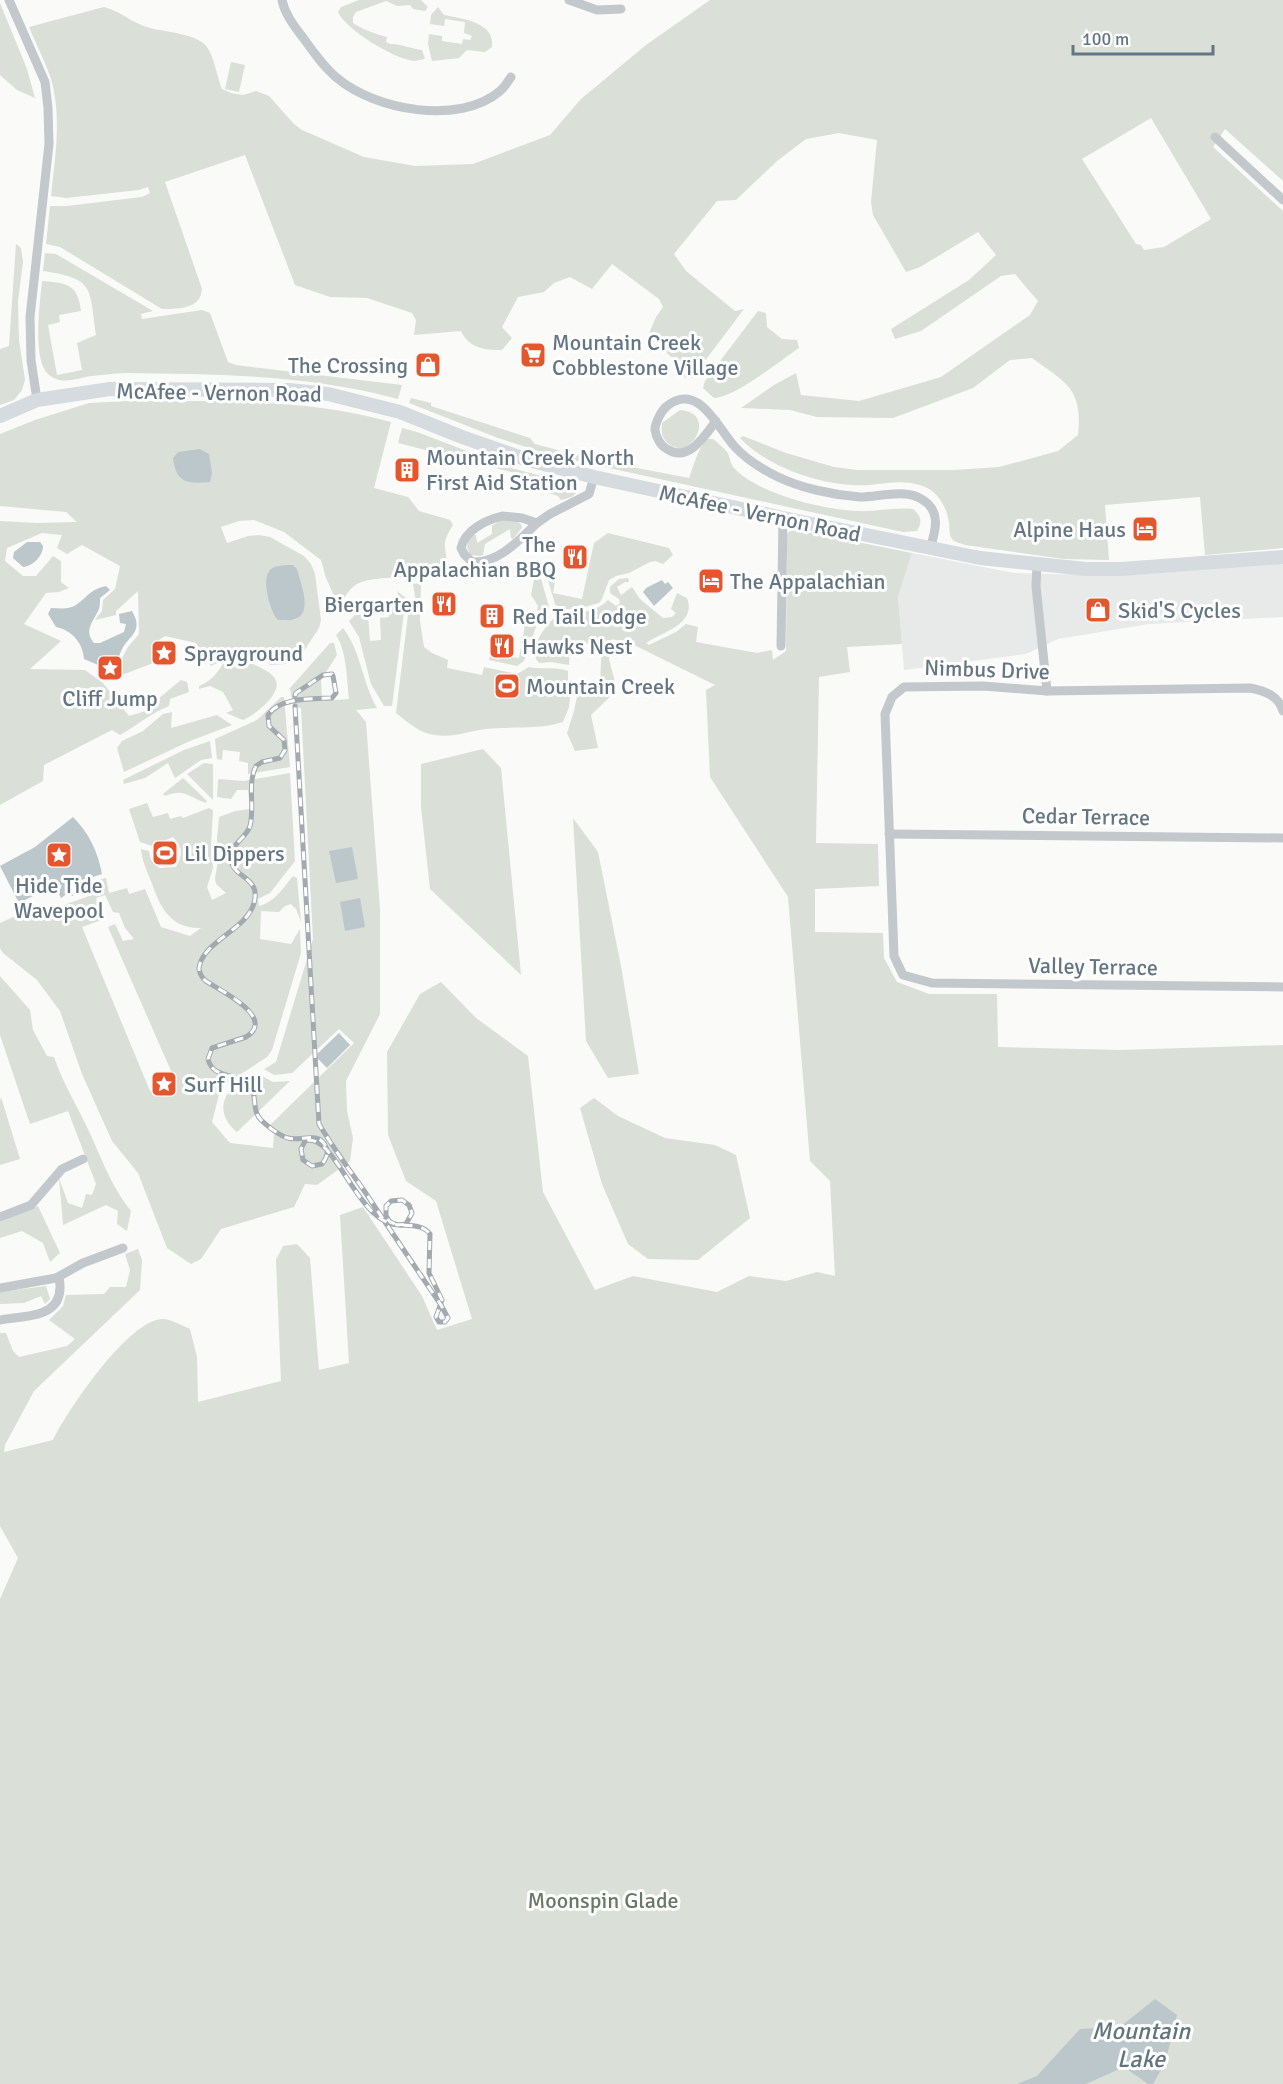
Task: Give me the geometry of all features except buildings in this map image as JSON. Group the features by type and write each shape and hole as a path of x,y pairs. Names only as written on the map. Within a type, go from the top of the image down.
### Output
{"main road":[{"name":"McAfee - Vernon Road","path":"0,416 37,400 110,389 289,390 328,394 400,412 528,460 594,477 980,558 1086,569 1121,569 1283,556"}],"street":[{"path":"9,0 45,82 48,108 49,144 30,317 37,400"},
{"path":"282,0 285,11 320,60 338,78 358,92 376,100 425,111 473,105 501,90 511,77"},
{"path":"569,0 597,10 621,9"},
{"path":"1215,137 1283,200"},
{"path":"716,421 692,449 679,454 663,447 656,430 663,409 677,400 689,399 706,410 716,421 735,447 743,454 762,469 786,481 847,495 910,495 922,499 932,509 936,521 930,549"},
{"path":"537,523 512,516 490,519 468,534 461,548 467,559 472,562 484,562 505,551 550,514 588,494 594,477"},
{"path":"781,646 783,518"},
{"path":"1037,565 1036,586 1047,691"},
{"name":"Nimbus Drive","path":"903,975 894,956 885,714 892,697 904,687 983,686 1047,691 1250,688 1268,692 1281,704 1283,711"},
{"name":"Cedar Terrace","path":"889,834 1283,837"},
{"name":"Valley Terrace","path":"903,975 932,983 1283,987"},
{"path":"0,1217 31,1205 62,1168 83,1159"},
{"path":"0,1288 59,1277 83,1263 123,1248"},
{"path":"0,1320 47,1312 55,1305 59,1296 61,1288 59,1277"}],"shaded area":[{"path":"912,553 1014,573 1087,575 1132,575 1283,563 1283,617 1149,624 1058,639 1026,654 904,670 898,597"}],"green space":[{"path":"359,0 421,0 428,7 425,11 413,9 410,5 397,6 386,1 356,12 353,23 387,37 386,42 390,44 422,50 425,59 415,61 384,50 351,27 338,12 341,7"},
{"path":"710,0 1283,0 1283,181 1225,129 1213,147 1283,211 1283,548 1205,555 1200,497 1105,505 1109,560 1064,559 965,545 951,538 948,516 943,504 936,494 926,487 895,482 854,485 818,480 767,459 740,438 743,436 786,453 834,467 858,470 954,470 999,467 1058,451 1078,435 1078,407 1070,388 1032,358 1010,360 973,388 893,418 817,417 790,410 741,408 796,373 801,395 859,401 941,377 1030,315 1038,301 1015,274 1001,276 921,331 895,339 891,329 969,280 996,255 978,232 920,267 906,272 873,215 871,202 877,140 839,133 806,139 777,161 736,200 717,201 674,254 686,271 735,311 744,309 692,378 685,378 678,363 648,336 663,307 659,299 612,264 592,289 570,277 554,283 544,292 518,297 502,327 512,338 502,350 478,347 468,341 461,331 414,335 416,320 412,313 367,298 330,297 295,285 245,155 165,182 202,289 199,299 191,305 162,309 60,247 46,244 50,206 142,197 150,193 148,187 66,198 51,196 57,138 56,108 49,72 29,27 104,7 144,26 196,39 209,50 222,89 243,95 256,91 269,96 302,130 364,157 415,166 473,164 550,135 581,99 646,45","holes":["1151,118 1211,219 1164,247 1144,250 1141,245 1136,244 1082,159"]},
{"path":"0,3 27,69 35,98 17,90 0,75"},
{"path":"438,7 444,15 468,20 483,27 492,39 492,47 485,52 467,50 459,58 432,61 428,44 429,34 442,36 442,41 462,44 463,39 470,40 472,36 464,33 465,22 445,19 444,26 430,24 431,15"},
{"path":"231,62 245,65 239,92 225,89"},
{"path":"16,244 21,248 23,262 18,301 19,340 25,380 22,390 14,400 0,405 0,349 9,346"},
{"path":"45,253 56,254 153,311 141,314 142,319 202,310 210,313 228,362 236,365 402,385 398,399 332,385 264,377 128,373 69,380 53,378 43,367 40,356 39,316 42,281 65,284 74,290 81,311 59,315 60,322 48,325 57,375 82,370 77,343 96,335 87,288 73,278 43,271"},
{"path":"758,311 766,313 767,327 782,339 797,340 799,348 745,385 714,398 703,388 705,381"},
{"path":"411,398 530,438 535,444 595,460 689,478 701,448 707,439 713,439 727,452 734,468 759,486 775,493 810,504 844,510 913,509 919,516 920,524 917,531 903,532 554,456 498,438 409,403"},
{"path":"261,402 359,414 391,422 374,488 408,497 419,511 450,520 453,525 445,541 446,560 436,571 427,574 378,579 357,584 342,602 336,600 321,560 284,532 254,520 239,521 221,527 227,543 259,535 270,537 304,556 311,564 315,574 321,620 319,628 298,660 286,664 270,665 262,653 243,650 234,655 268,672 276,681 276,688 268,701 262,708 243,720 226,713 233,710 223,692 210,686 199,689 199,686 215,675 226,659 211,666 196,643 165,636 153,644 153,663 122,675 116,669 128,647 139,634 138,591 116,611 116,615 95,620 102,611 103,600 115,589 120,566 82,545 67,554 57,548 62,535 42,533 7,548 5,561 23,576 36,576 53,556 61,561 61,582 69,588 46,593 24,624 61,641 30,669 85,670 103,683 129,716 146,711 181,680 187,682 189,692 170,699 169,706 120,735 112,730 44,765 43,781 0,805 0,521 77,522 66,512 0,506 0,434 89,403","holes":["276,567 297,619 278,620 268,572"]},
{"path":"680,410 695,416 699,426 694,439 683,449 669,444 662,434 662,423"},
{"path":"402,428 511,468 576,485 578,491 572,497 561,500 558,496 548,493 550,482 398,443"},
{"path":"500,520 516,521 521,524 522,528 513,539 510,529 485,544 483,555 471,555 467,547 473,535 476,535 477,543 492,534 492,526"},
{"name":"Moonspin Glade","path":"792,529 912,553 898,597 902,644 847,647 850,672 819,677 816,843 878,844 879,886 815,889 815,932 883,933 884,958 897,982 929,994 997,994 998,1047 1120,1050 1283,1045 1283,2084 0,2084 0,1599 18,1558 0,1526 0,1333 6,1333 13,1351 19,1357 67,1346 75,1339 49,1320 63,1306 66,1295 104,1294 110,1287 126,1287 130,1270 125,1254 138,1249 142,1260 140,1290 34,1391 5,1445 4,1452 53,1440 85,1388 101,1368 134,1333 150,1322 164,1319 190,1329 197,1357 198,1402 281,1381 276,1260 283,1246 297,1244 310,1258 319,1370 349,1363 340,1215 363,1207 422,1296 437,1330 472,1319 436,1201 406,1181 388,1135 387,1052 420,994 441,982 476,1018 528,1056 543,1192 595,1290 633,1276 717,1292 749,1276 786,1281 817,1272 835,1276 830,1181 810,1161 788,897 710,777 706,690 715,685 634,645 612,639 609,659 617,690 591,715 598,748 575,751 567,733 580,683 600,682 602,645 570,642 569,665 539,663 535,657 536,644 540,636 559,613 592,610 608,600 616,606 620,603 619,599 610,593 610,587 619,579 628,578 629,582 617,587 621,595 632,587 640,599 663,618 672,617 676,613 671,609 677,593 687,598 689,607 683,621 646,643 649,645 676,632 686,624 698,627 696,642 757,653 772,650 773,660 786,651 787,534"},
{"path":"608,533 669,548 673,555 663,564 650,562 609,580 599,603 577,609 561,609 555,604 545,570 557,570 553,593 582,599 594,543"},
{"path":"532,564 538,568 549,607 538,621 524,661 517,666 489,660 491,653 494,653 498,660 505,656 519,658 525,625 534,626 538,606 531,595 535,574 531,572"},
{"path":"421,583 420,621 424,647 448,660 447,668 482,675 484,667 517,674 529,667 568,671 568,680 572,681 569,707 563,722 544,726 486,729 442,736 419,730 396,713 408,615 416,602 413,584"},
{"path":"397,591 410,601 404,612 392,706 384,706 371,684 359,637 349,621 355,615 368,614 370,641 381,640 380,618 389,617 388,605 400,601"},
{"path":"343,628 349,637 377,708 356,710 366,722 380,909 380,1014 346,1081 347,1111 353,1138 350,1161 317,1185 305,1184 294,1207 221,1229 201,1259 191,1264 167,1248 138,1173 112,1141 82,1074 60,1011 37,980 3,953 0,948 0,923 22,913 64,905 92,895 87,883 106,878 109,893 127,888 129,894 145,889 161,927 190,936 201,928 181,925 168,915 154,891 141,849 149,851 151,860 159,868 176,867 181,855 179,844 173,837 152,846 140,842 129,809 147,803 153,817 168,813 170,819 181,816 183,818 209,808 213,810 211,847 213,868 207,887 212,900 226,893 216,884 215,878 218,861 219,817 235,811 250,809 248,790 237,790 231,799 217,797 218,779 244,781 290,773 295,861 270,893 258,899 259,906 265,904 278,894 293,876 297,878 301,922 296,909 291,904 279,912 261,911 260,939 291,944 300,929 301,953 272,1050 267,1057 221,1087 212,1122 230,1143 273,1148 274,1134 267,1128 354,1043 339,1029 292,1073 274,1075 264,1069 276,1062 313,939 301,708 293,707 290,688 330,643 334,643 337,655 321,680 322,701 349,699 344,658 336,635","holes":["105,895 113,912 119,913 125,928 134,939 123,941 115,924 108,927 175,1080 150,1091 82,927 104,919 96,898"]},
{"path":"281,697 284,697 290,767 248,774 248,763 239,761 240,752 223,750 222,760 217,759 215,739 257,720"},
{"path":"172,712 171,728 217,715 232,725 190,741 124,772 117,748 122,741 143,731 163,714"},
{"path":"210,741 212,758 201,760 175,778 168,763 145,778 124,784 123,780 184,750"},
{"path":"483,749 501,768 521,975 430,889 421,807 421,764"},
{"path":"204,763 213,764 213,800 187,774"},
{"path":"183,778 207,801 206,803 182,793 165,796 163,794"},
{"path":"573,818 598,852 621,966 639,1074 608,1078 586,1041"},
{"path":"0,976 30,1010 33,1030 47,1056 54,1057 111,1180 131,1211 127,1231 117,1224 118,1211 106,1205 63,1225 59,1178 68,1203 82,1208 86,1194 92,1195 96,1184 68,1111 30,1124 0,1035"},
{"path":"254,1075 260,1075 273,1082 290,1081 237,1132 226,1119 224,1103 231,1089"},
{"path":"1,1097 20,1159 0,1165 0,1101"},
{"path":"594,1098 618,1116 665,1138 715,1145 736,1155 750,1218 698,1260 648,1259 628,1244 602,1184 580,1108"},
{"path":"38,1206 60,1253 50,1262 43,1243 22,1231 0,1238 0,1222"},
{"path":"46,1286 50,1299 45,1304 41,1296 24,1303 0,1304 0,1292"}],"water":[{"path":"200,449 209,454 212,473 210,482 195,483 184,480 177,473 173,458 178,452"},
{"path":"27,542 40,542 43,550 34,563 23,567 13,558 14,552"},
{"path":"293,565 297,569 305,605 299,617 291,620 278,620 272,610 266,588 267,574 275,567"},
{"path":"662,580 665,584 668,582 673,588 654,606 643,592"},
{"path":"106,586 110,590 100,598 99,609 89,630 94,643 100,643 124,632 126,624 120,623 119,614 132,611 136,627 115,665 105,668 84,659 79,642 67,631 56,627 48,614 51,608 73,607 92,591"},
{"name":"Hide Tide Wavepool","path":"73,817 92,843 102,874 66,886 74,889 73,896 67,894 61,898 57,890 62,885 47,889 19,903 0,866 35,847"},
{"path":"352,847 358,879 336,883 329,851"},
{"path":"360,898 365,927 345,931 340,902"},
{"path":"339,1033 350,1045 327,1068 315,1056"},
{"name":"Mountain Lake","path":"1155,1999 1177,2015 1165,2063 1153,2084 1148,2084 1124,2067 1086,2084 1017,2084 1037,2076 1080,2029 1120,2027"}],"railway":[{"path":"295,696 296,693 323,675 332,674 336,693 332,698 289,702 273,709 268,715 269,726 284,740 285,750 280,758 262,762 256,766 251,788 250,826 234,847 231,856 233,867 254,888 254,903 243,921 207,951 199,969 205,980 242,1004 255,1021 254,1029 246,1037 212,1048 208,1059 215,1070 238,1078 249,1085 258,1116 274,1130 288,1138 314,1138 323,1142 327,1149 327,1151 322,1164 312,1166 303,1160 301,1149 305,1141 317,1142 328,1151 362,1200 375,1214 389,1223 406,1224 412,1213 409,1205 402,1200 391,1201 386,1206 386,1216 390,1222 398,1225 420,1227 430,1234 429,1273 442,1300 436,1317 439,1322 445,1322 448,1318 441,1305 431,1291 412,1262 392,1233 382,1218 363,1189 335,1149 319,1124 295,706"}],"place":[{"name":"Mountain Creek Cobblestone Village","path":"533,355"},
{"name":"The Crossing","path":"428,365"},
{"name":"Mountain Creek North First Aid Station","path":"407,470"},
{"name":"Alpine Haus","path":"1145,529"},
{"name":"The Appalachian BBQ","path":"575,557"},
{"name":"The Appalachian","path":"711,581"},
{"name":"Biergarten","path":"444,604"},
{"name":"Skid'S Cycles","path":"1098,610"},
{"name":"Red Tail Lodge","path":"492,616"},
{"name":"Hawks Nest","path":"502,646"},
{"name":"Sprayground","path":"164,653"},
{"name":"Cliff Jump","path":"110,668"},
{"name":"Mountain Creek","path":"507,686"},
{"name":"Lil Dippers","path":"165,853"},
{"name":"Hide Tide Wavepool","path":"59,855"},
{"name":"Surf Hill","path":"164,1084"}]}
